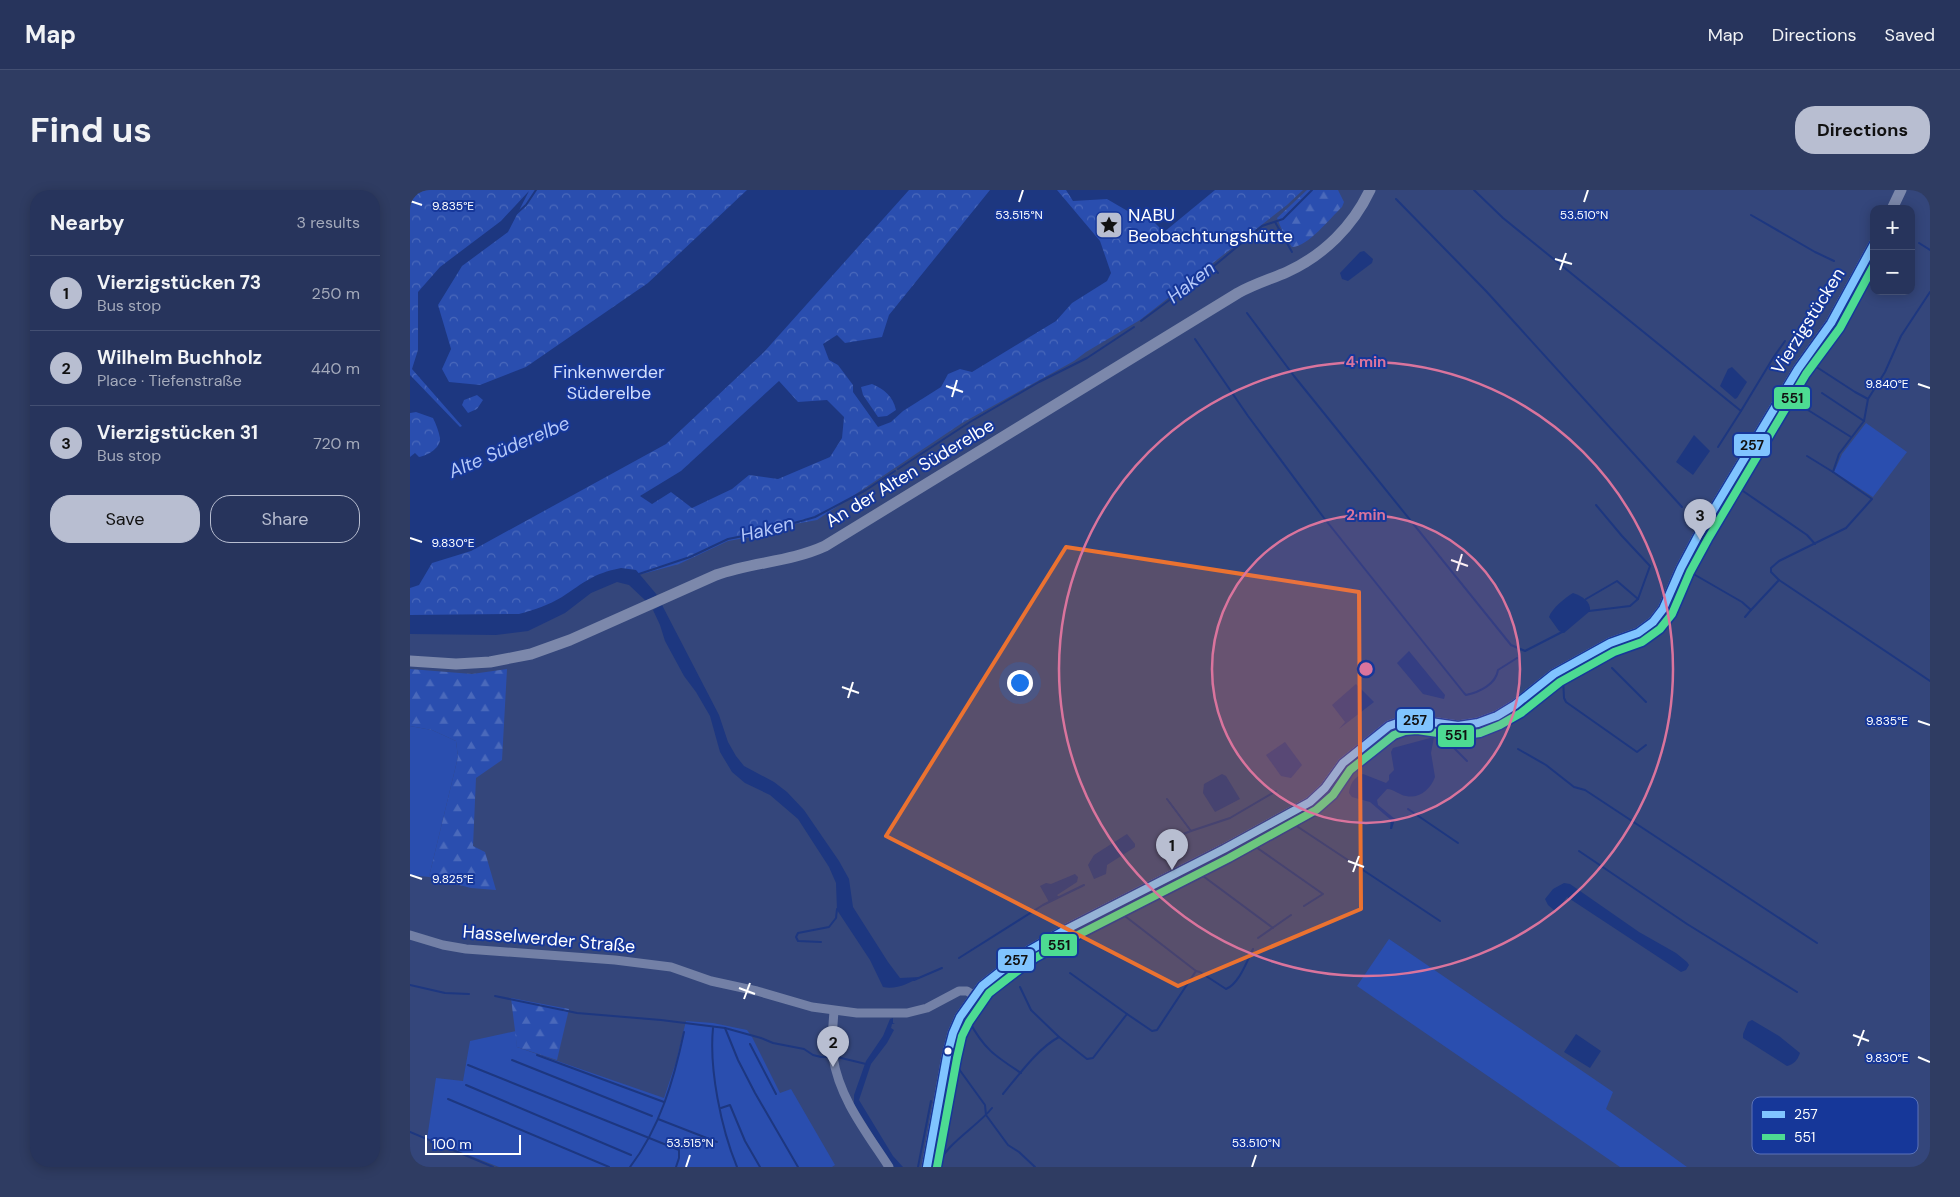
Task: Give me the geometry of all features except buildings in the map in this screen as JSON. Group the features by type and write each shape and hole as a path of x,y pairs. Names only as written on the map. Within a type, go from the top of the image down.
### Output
{"main road":[{"name":"An der Alten Süderelbe","path":"410,660 456,664 490,662 546,650 727,571 795,557 815,550 835,540 1238,293 1288,272 1309,260 1328,247 1345,229 1359,211 1370,190"},
{"path":"1894,205 1901,190"},
{"name":"Vierzigstücken","path":"927,1167 948,1050 960,1017 979,991 1030,950 1067,929 1225,849 1310,802 1325,788 1343,763 1389,726 1403,721 1417,720 1458,726 1478,723 1497,716 1515,705 1554,674 1610,642 1638,633 1646,628 1662,610 1694,542 1794,377 1831,323 1871,250"}],"street":[{"name":"Hasselwerder Straße","path":"410,935 442,945 466,949 615,960 672,967 711,981 757,991 812,1007 834,1010 876,1014 908,1013 928,1008 959,991 979,991"},
{"path":"834,1010 833,1056 839,1080 848,1102 889,1167"}],"highlighted area":[{"path":"1066,547 1359,592 1361,909 1178,986 886,836"}],"green space":[{"name":"Finkenwerder Süderelbe","path":"410,190 1303,190 1287,205 1140,320 1074,361 962,423 817,520 795,524 771,533 769,536 763,535 728,541 679,564 646,573 614,575 534,616 410,623"},
{"path":"1307,190 1338,190 1344,202 1342,207 1312,237 1298,246 1292,247 1284,235 1277,218"},
{"path":"1866,423 1907,452 1873,497 1834,472 1842,454"},
{"path":"410,669 472,674 507,669 502,760 476,778 473,846 485,852 496,890 471,888 429,877 458,757 456,741 432,730 410,726"},
{"path":"410,726 432,730 456,741 458,757 429,877 410,875"},
{"path":"1389,939 1613,1092 1606,1109 1687,1167 1620,1167 1357,986"},
{"path":"511,998 569,1009 557,1060 517,1047"},
{"path":"686,1021 713,1023 747,1030 780,1093 791,1089 835,1165 832,1167 499,1167 427,1139 436,1078 463,1081 470,1041 516,1031 517,1047 664,1098 676,1062"}],"water":[{"name":"Alte Süderelbe","path":"747,190 909,190 764,352 666,444 471,551 432,563 419,585 410,588 410,457 415,453 419,457 426,455 436,448 440,438 433,418 416,412 410,413 410,375 460,427 462,426 412,369 418,350 418,292 440,267 501,221 529,191 508,232 462,266 438,305 451,349 442,369 449,382 480,385 526,367 648,283","holes":["477,395 483,400 477,409 468,413 462,405 464,400"]},
{"path":"990,190 1057,190 1100,241 1111,273 1107,281 1072,303 1056,321 972,372 960,369 948,374 941,387 903,411 891,422 878,427 853,392 853,385 838,365 829,360 823,344 837,335 845,343 882,337 889,315","holes":["872,384 884,391 895,405 896,410 887,416 878,417 863,395 861,387"]},
{"path":"1066,190 1215,190 1164,232 1149,217 1131,213 1107,199 1073,201"},
{"path":"1364,251 1373,259 1372,263 1348,281 1342,279 1340,273 1360,252"},
{"path":"1732,367 1747,382 1735,399 1720,386 1728,369"},
{"path":"779,381 798,402 827,400 844,417 842,438 830,457 778,479 749,475 732,489 692,508 671,492 652,504 640,496 681,471"},
{"path":"1694,435 1710,451 1693,475 1676,462"},
{"path":"621,568 636,570 657,595 646,601 629,585 617,582 591,593 565,613 528,631 496,635 410,634 410,615 519,614 552,602 596,576"},
{"path":"1573,593 1585,599 1589,604 1590,611 1564,633 1559,631 1549,617 1563,600"},
{"path":"662,605 719,715 728,742 736,756 744,766 774,782 787,792 804,810 849,879 853,907 888,962 900,978 920,977 898,987 883,987 870,960 837,910 836,883 829,867 798,819 770,795 745,783 732,772 720,752 710,716 684,676 665,641 653,610"},
{"path":"1409,651 1445,695 1444,699 1423,694 1397,663"},
{"path":"1356,684 1374,702 1339,729 1345,722 1332,705"},
{"path":"1434,737 1431,753 1435,777 1427,789 1411,797 1387,789 1377,800 1378,805 1395,819 1392,829 1390,829 1391,820 1370,802 1352,797 1349,793 1351,784 1357,777 1363,774 1386,783 1389,780 1389,775 1394,770 1391,752 1393,748"},
{"path":"1285,742 1302,765 1291,778 1281,776 1266,755"},
{"path":"1222,774 1226,776 1240,799 1215,812 1203,793 1204,784"},
{"path":"1127,834 1135,844 1135,847 1107,865 1106,874 1094,879 1088,865 1094,855"},
{"path":"1075,874 1078,877 1077,882 1057,895 1059,897 1049,902 1040,886 1046,883 1051,884"},
{"path":"1564,883 1570,884 1639,932 1676,953 1689,965 1686,970 1681,972 1567,897 1556,912 1548,905 1545,899 1553,889"},
{"path":"893,1018 893,1023 895,1024 892,1024 891,1028 894,1030 871,1064 859,1100 893,1156 903,1167 893,1167 854,1104 854,1095 866,1061 883,1036 890,1019"},
{"path":"1752,1020 1779,1036 1800,1053 1795,1062 1787,1066 1743,1038 1748,1022"},
{"path":"1576,1034 1601,1051 1590,1068 1564,1052"}],"waterway":[{"path":"517,213 526,205 536,190"},
{"name":"Haken","path":"1141,321 1202,276 1262,226 1283,219 1312,190"},
{"path":"1474,190 1503,218 1741,411 1785,341"},
{"path":"1396,199 1486,291 1682,507"},
{"path":"1751,215 1834,261"},
{"path":"1275,222 1292,252"},
{"path":"1919,243 1930,250"},
{"path":"1213,267 1218,273"},
{"path":"1751,610 1779,580 1771,572 1771,568 1779,561 1846,528 1872,499 1833,472 1839,454 1864,421 1868,399 1885,372 1901,336 1930,292"},
{"path":"1247,313 1294,376 1511,645 1525,651 1564,631"},
{"name":"Haken","path":"898,469 970,422 1039,382 1087,358 1134,327"},
{"path":"1195,339 1248,416 1324,518 1466,695 1486,687 1497,675 1498,670 1517,658"},
{"path":"1815,366 1868,399"},
{"path":"1822,393 1864,421"},
{"path":"1792,400 1851,437"},
{"path":"1718,447 1741,411"},
{"path":"1807,456 1833,472"},
{"name":"Haken","path":"639,574 690,557 728,539 763,532 815,517 866,490 895,471"},
{"path":"1743,491 1807,535 1815,544"},
{"path":"1586,599 1617,581 1638,599 1650,566 1596,505"},
{"path":"1690,572 1742,602 1751,610 1745,617"},
{"path":"1779,580 1930,681"},
{"path":"1589,611 1630,606 1638,599"},
{"path":"1612,668 1646,702"},
{"path":"1538,695 1560,678 1563,678 1566,702 1637,752 1646,745"},
{"path":"1443,737 1467,761"},
{"path":"1518,749 1546,765 1574,787 1585,790 1817,943"},
{"path":"1167,799 1191,831 1230,818 1276,791"},
{"path":"1408,809 1458,843"},
{"path":"1292,823 1440,921"},
{"path":"1160,843 1191,831"},
{"path":"1253,845 1323,894 1304,906"},
{"path":"1579,851 1687,924 1797,992"},
{"path":"1203,876 1273,928"},
{"path":"959,958 1043,905 1084,885"},
{"path":"821,942 798,941 796,937 798,933 829,927 836,918 837,909"},
{"path":"1121,913 1196,971"},
{"path":"1258,938 1291,915"},
{"path":"1003,1094 1036,1055 1059,1037 1087,1059 1093,1058 1127,1014 1152,1031 1157,1030 1196,971 1226,989 1239,977 1253,949"},
{"path":"914,980 942,968"},
{"path":"1070,973 1127,1014"},
{"path":"410,985 445,993 469,994"},
{"path":"1020,987 1031,1010 1059,1037"},
{"path":"495,996 577,1013 661,1020 725,1028 773,1043 804,1049 813,1055 830,1057"},
{"path":"969,1021 985,1045 1004,1062 1021,1073"},
{"path":"713,1028 713,1062 721,1117 737,1167"},
{"path":"725,1028 738,1060 755,1093 798,1167"},
{"path":"630,1167 641,1152 658,1120 676,1067 684,1032"},
{"path":"750,1044 776,1094"},
{"path":"537,1055 664,1102"},
{"path":"837,1057 866,1064"},
{"path":"512,1060 652,1116"},
{"path":"468,1065 679,1150 676,1167"},
{"path":"956,1065 985,1105 986,1115 1008,1145 1019,1152 1035,1167"},
{"path":"466,1085 631,1155"},
{"path":"448,1099 609,1167"},
{"path":"918,1167 931,1101"},
{"path":"721,1108 730,1105 745,1141 760,1167"},
{"path":"937,1167 954,1143 992,1108"},
{"path":"658,1119 717,1142"},
{"path":"410,1132 493,1167"}],"transit line":[{"name":"257","path":"927,1167 947,1056 953,1033 960,1017 982,986 1001,971 1030,950 1067,929 1224,849 1310,802 1325,788 1343,763 1389,726 1403,721 1417,720 1458,726 1478,723 1497,716 1515,705 1554,674 1610,643 1638,633 1653,622 1663,609 1681,568 1699,534 1798,369 1831,323 1871,250"},
{"name":"551","path":"937,1167 962,1036 969,1022 989,993 1035,958 1229,858 1316,810 1333,795 1350,770 1394,735 1405,731 1417,730 1459,736 1480,733 1500,725 1521,713 1560,682 1614,652 1642,642 1660,629 1672,614 1690,572 1708,539 1806,374 1840,328 1870,272"}],"place":[{"name":"NABU Beobachtungshütte","path":"1109,225"},
{"name":"Vierzigstücken 31","path":"1700,540"},
{"name":"Vierzigstücken 73","path":"1172,870"},
{"name":"Wilhelm Buchholz","path":"833,1067"}]}
